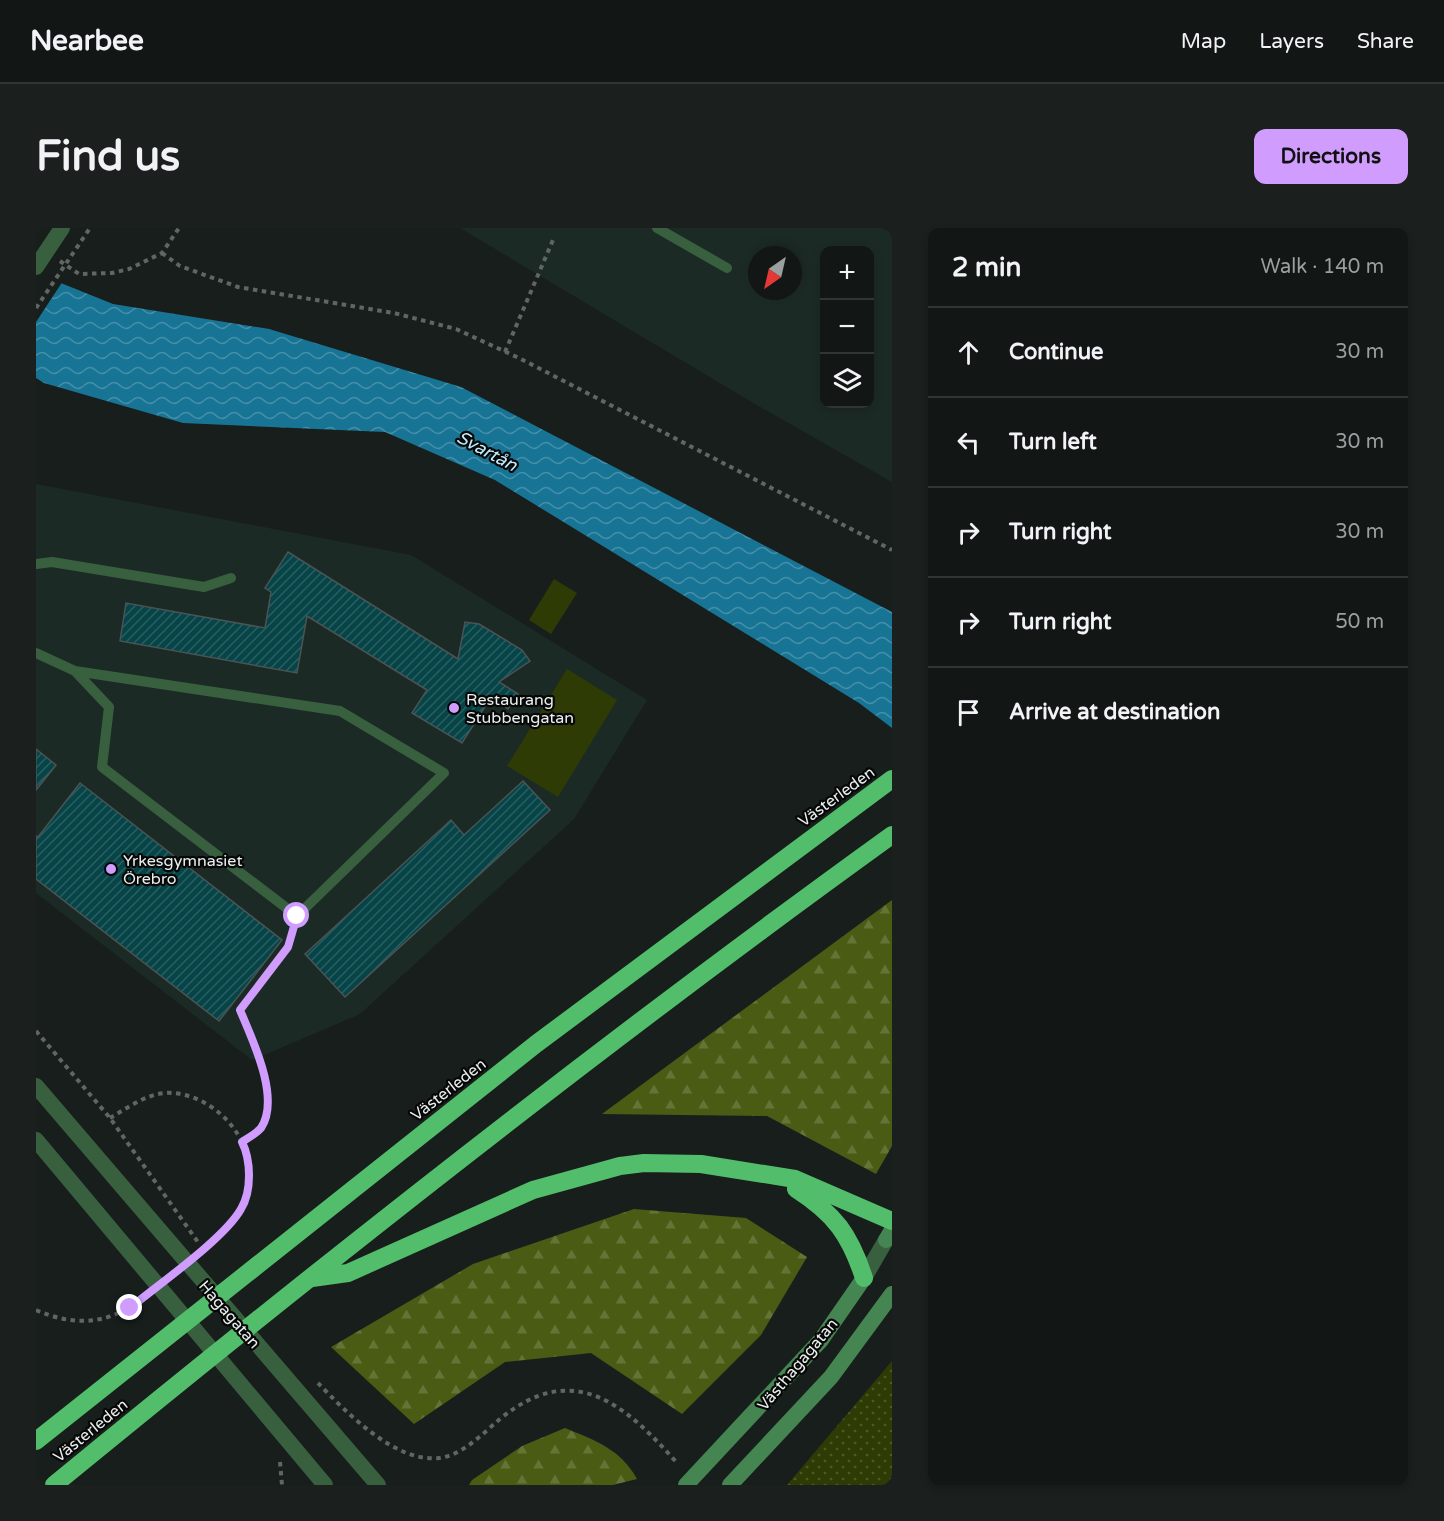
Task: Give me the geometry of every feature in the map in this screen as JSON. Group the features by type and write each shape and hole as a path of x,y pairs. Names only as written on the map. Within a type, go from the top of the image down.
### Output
{"highway":[{"name":"Västerleden","path":"36,1441 536,1044 892,779"},
{"name":"Västerleden","path":"54,1485 310,1278 667,1001 892,835"},
{"path":"310,1278 348,1273 533,1190 620,1166 644,1163 701,1164 795,1179 892,1221"},
{"path":"777,1177 819,1204 834,1217 855,1248 864,1278"}],"main road":[{"name":"Västhagagatan","path":"686,1485 821,1340 864,1278"},
{"name":"Västhagagatan","path":"730,1485 831,1377 892,1294"}],"street":[{"path":"36,267 56,242"},
{"name":"Hagagatan","path":"36,1086 378,1485"},
{"path":"36,1140 325,1485"},
{"name":"Västhagagatan","path":"864,1278 889,1235"}],"lane":[{"path":"657,228 727,268"},
{"path":"36,564 52,562 204,587 231,578"},
{"path":"36,653 75,671 340,711 444,772 297,916 102,767 109,707 75,671"}],"path":[{"path":"36,308 90,228"},
{"path":"56,242 79,273 93,274 129,269 162,253 179,228"},
{"path":"505,352 553,240"},
{"path":"162,253 180,266 238,287 394,313 456,329 892,550"},
{"path":"242,1142 261,1129 267,1114 267,1081 240,1010 288,947 297,916"},
{"path":"36,1031 110,1118 203,1250"},
{"path":"110,1118 153,1095 172,1093 200,1099 233,1123 248,1154 249,1181 243,1208 229,1225 193,1256"},
{"path":"36,1310 55,1318 80,1323 105,1319 130,1308 148,1293"},
{"path":"323,1388 343,1409 394,1446 411,1455 439,1458 467,1446 518,1405 538,1395 564,1391 588,1393 607,1399 624,1410 652,1434 677,1462"},
{"path":"281,1464 282,1485"}],"shaded area":[{"path":"460,228 892,228 892,482 755,404"},
{"path":"36,484 411,555 647,700 574,819 360,1014 252,1060 36,893"}],"green space":[{"path":"554,579 577,593 551,634 529,620"},
{"path":"567,669 617,700 558,797 507,766"},
{"path":"892,900 892,1146 876,1174 767,1116 602,1114"},
{"path":"634,1209 746,1218 807,1257 761,1335 682,1414 591,1353 505,1362 414,1424 331,1347 473,1264"},
{"path":"892,1361 892,1485 787,1485"},
{"path":"565,1428 615,1453 631,1469 637,1479 613,1485 469,1485 472,1480 522,1446"}],"water":[{"name":"Svartån","path":"36,273 113,304 269,329 461,387 892,612 892,728 859,703 495,480 385,432 183,423 44,383 36,378"}],"pier":[{"path":"36,270 63,281 36,322"}],"building":[{"path":"288,552 458,659 465,622 479,624 522,650 530,661 499,682 518,694 508,709 491,697 462,743 412,713 427,690 307,616 297,673 120,641 126,603 265,628 271,592 265,588"},
{"path":"36,749 56,765 36,790"},
{"path":"523,781 550,810 345,997 305,954 451,820 464,835"},
{"path":"80,783 282,940 219,1021 36,879 36,836 38,837"}],"place":[{"name":"Restaurang Stubbengatan","path":"454,708"},
{"name":"Yrkesgymnasiet Örebro","path":"111,869"}],"route":[{"path":"130,1308 229,1225 243,1208 249,1181 248,1154 242,1142 261,1129 267,1114 267,1081 240,1010 288,947 297,916"}]}
